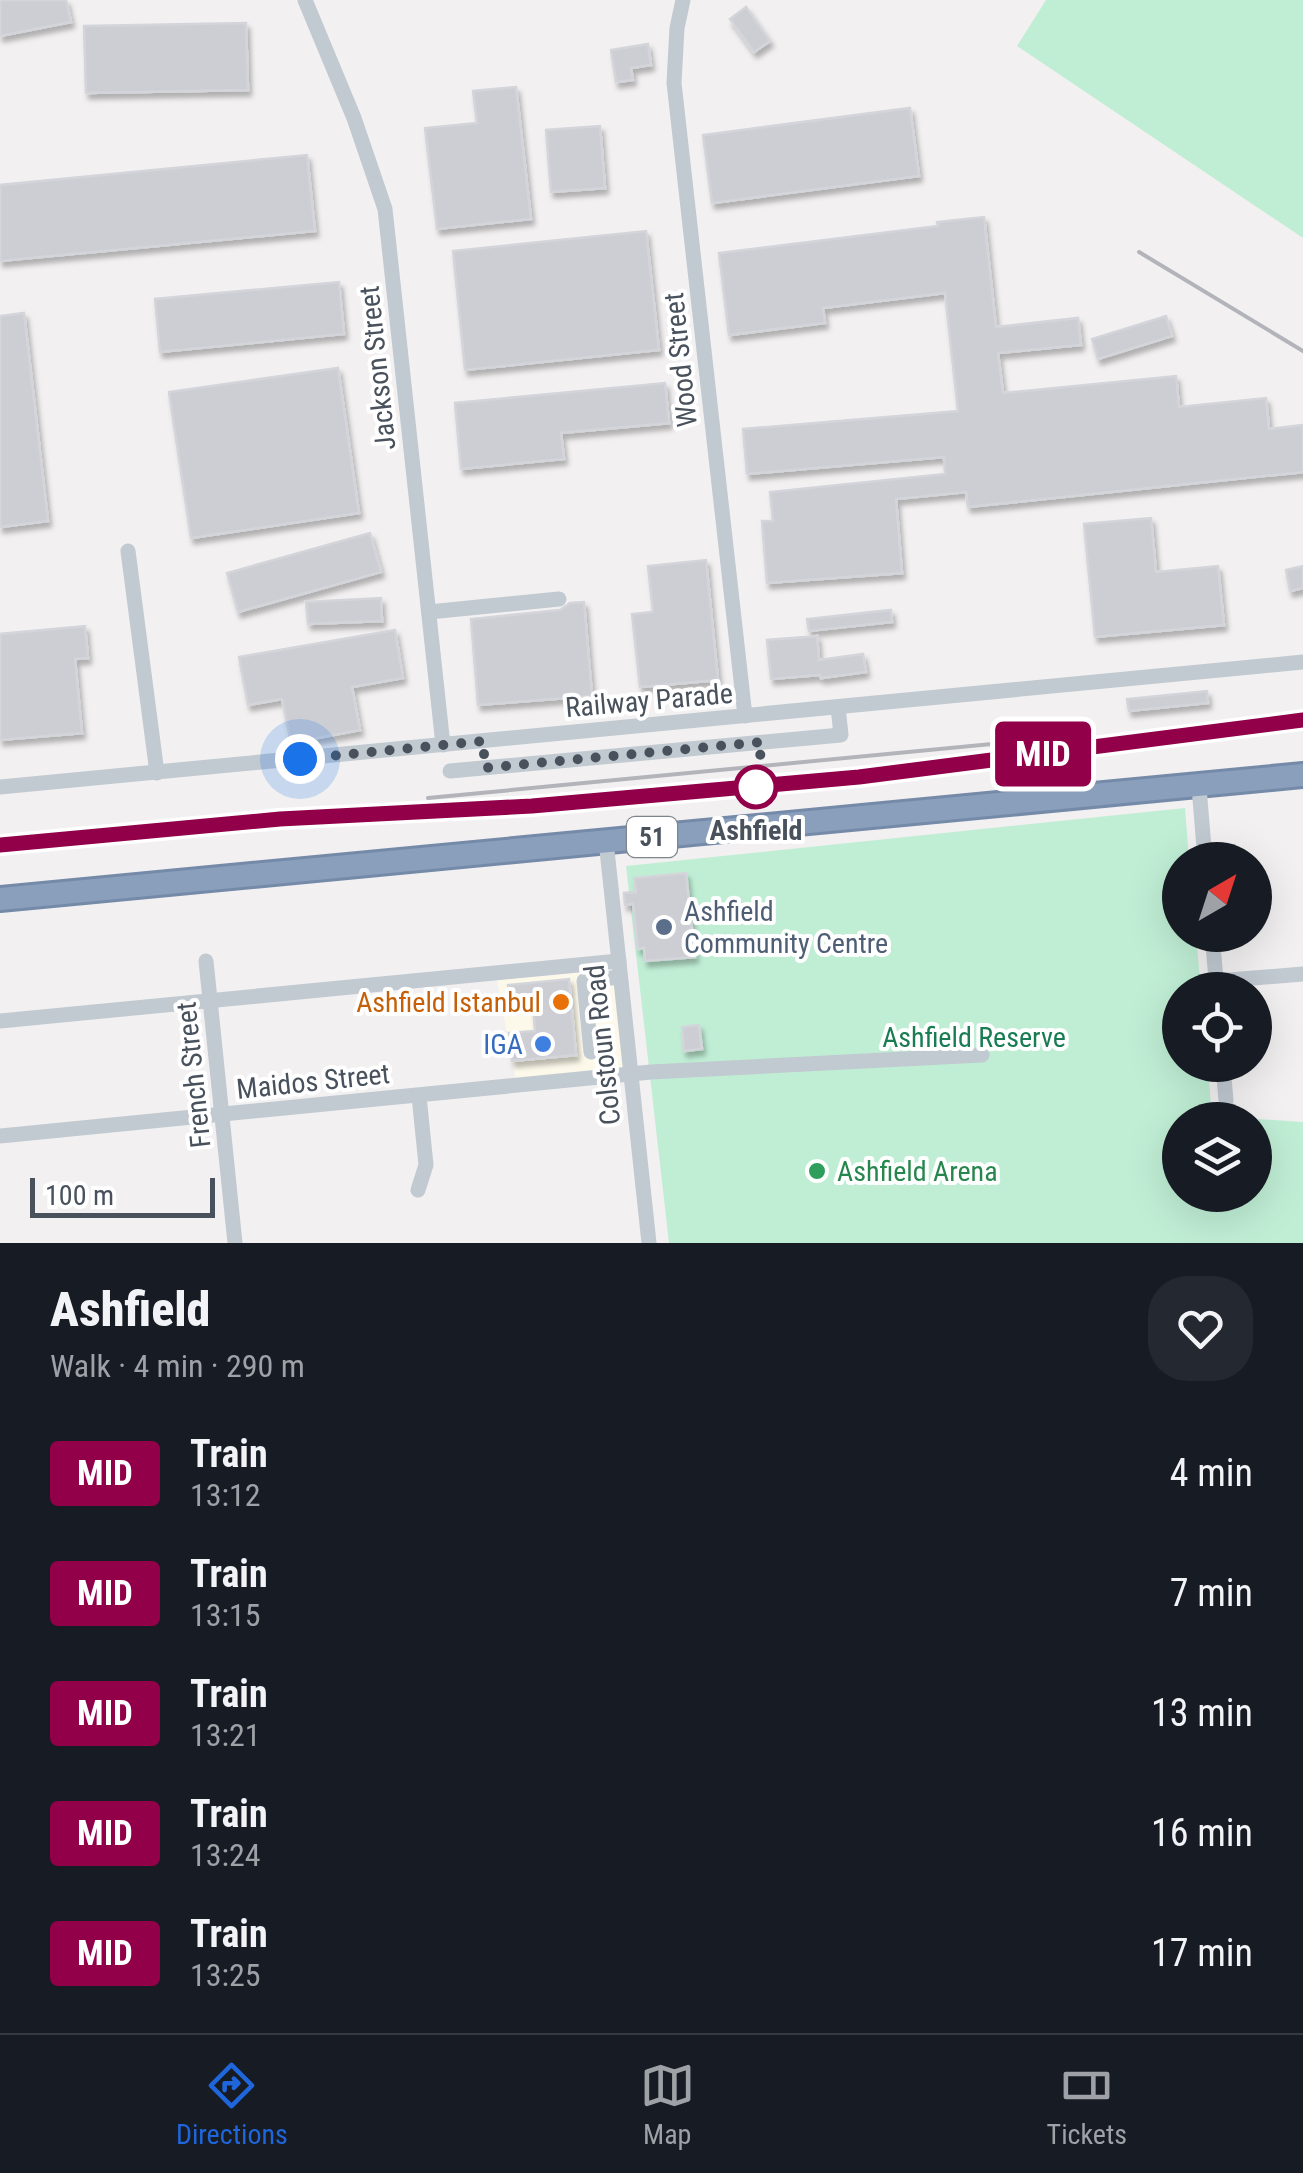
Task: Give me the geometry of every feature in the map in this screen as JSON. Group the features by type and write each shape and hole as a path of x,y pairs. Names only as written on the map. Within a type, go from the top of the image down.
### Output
{"highway":[{"name":"51","path":"0,899 1303,775"}],"street":[{"name":"Jackson Street","path":"305,0 354,118 385,209 443,744"},
{"name":"Wood Street","path":"683,0 674,83 745,716"},
{"path":"128,551 157,773"},
{"path":"429,612 558,599"},
{"name":"Railway Parade","path":"0,787 1303,662"},
{"path":"450,771 841,734 838,706"},
{"path":"484,741 484,768"},
{"path":"1199,787 1204,842"},
{"name":"Colstoun Road","path":"606,842 649,1243"},
{"name":"French Street","path":"206,961 234,1243"},
{"path":"0,1021 619,969"},
{"path":"591,1052 584,981 619,969"},
{"path":"1272,978 1303,974"},
{"name":"Maidos Street","path":"0,1136 651,1072 982,1055"},
{"path":"1224,1082 1226,1101"},
{"path":"418,1190 426,1166 419,1096"}],"shaded area":[{"path":"619,969 631,1076 517,1086 497,980"}],"green space":[{"path":"1046,0 1303,0 1303,238 1017,46"},
{"name":"Ashfield Reserve","path":"1185,808 1188,842 1162,842 1162,952 1198,952 1199,972 1162,972 1162,1082 1209,1082 1211,1102 1162,1102 1162,1212 1272,1212 1272,1120 1303,1122 1303,1243 669,1243 626,866"}],"building":[{"path":"0,0 66,0 71,22 0,36"},
{"path":"746,7 770,41 754,52 730,19"},
{"path":"246,23 248,90 86,93 84,26"},
{"path":"648,44 651,65 631,68 633,80 616,82 611,50"},
{"path":"516,87 531,219 437,229 425,128 477,123 473,91"},
{"path":"910,108 919,176 712,203 703,135"},
{"path":"600,126 605,188 551,192 546,130"},
{"path":"307,155 315,231 0,261 0,185"},
{"path":"984,217 996,327 1078,318 1081,345 998,353 1003,393 1176,376 1179,407 1266,398 1269,429 1303,425 1303,472 968,507 966,492 896,499 902,573 767,583 762,521 773,521 770,492 945,474 944,457 747,474 743,429 958,411 945,293 823,308 825,323 729,335 719,253"},
{"path":"646,231 659,350 465,370 453,251"},
{"path":"339,282 344,334 160,352 155,299"},
{"path":"24,313 48,521 0,527 0,316"},
{"path":"1166,316 1172,336 1098,359 1092,339"},
{"path":"338,368 359,513 191,538 169,392"},
{"path":"665,383 669,423 561,433 564,459 461,469 455,403"},
{"path":"1151,518 1156,572 1218,566 1224,625 1095,637 1084,524"},
{"path":"370,533 381,572 238,612 227,573"},
{"path":"706,560 718,680 640,687 632,614 653,612 648,566"},
{"path":"1303,566 1303,588 1290,591 1286,570"},
{"path":"381,598 382,621 308,624 306,602"},
{"path":"584,602 592,696 478,705 471,619 560,610 570,603"},
{"path":"891,610 892,622 809,631 807,619"},
{"path":"85,626 88,658 75,659 82,733 0,740 0,634"},
{"path":"395,630 403,678 352,687 360,730 291,743 282,699 248,705 239,657"},
{"path":"817,636 819,660 863,654 866,672 771,679 767,640"},
{"path":"1207,691 1208,703 1129,711 1127,699"},
{"name":"Ashfield Community Centre","path":"686,873 695,957 645,961 644,948 638,949 633,904 625,905 624,893 636,892 634,878"},
{"path":"569,979 576,1055 512,1061 509,1033 535,1031 532,997 509,999 508,985"},
{"path":"699,1025 702,1049 684,1051 682,1027"}],"railway":[{"path":"1139,252 1303,351"},
{"path":"0,845 280,819 642,798 889,774 1303,720"},
{"path":"428,798 1085,735"}],"train":[{"name":"MID","path":"0,845 280,819 642,798 982,763 1303,720"}],"place":[{"name":"Ashfield","path":"756,787"},
{"name":"Ashfield Community Centre","path":"664,927"},
{"name":"Ashfield Istanbul","path":"561,1002"},
{"name":"IGA","path":"543,1044"},
{"name":"Ashfield Arena","path":"817,1171"}],"route":[{"path":"300,759 484,741 484,768 762,742 756,787"}]}
